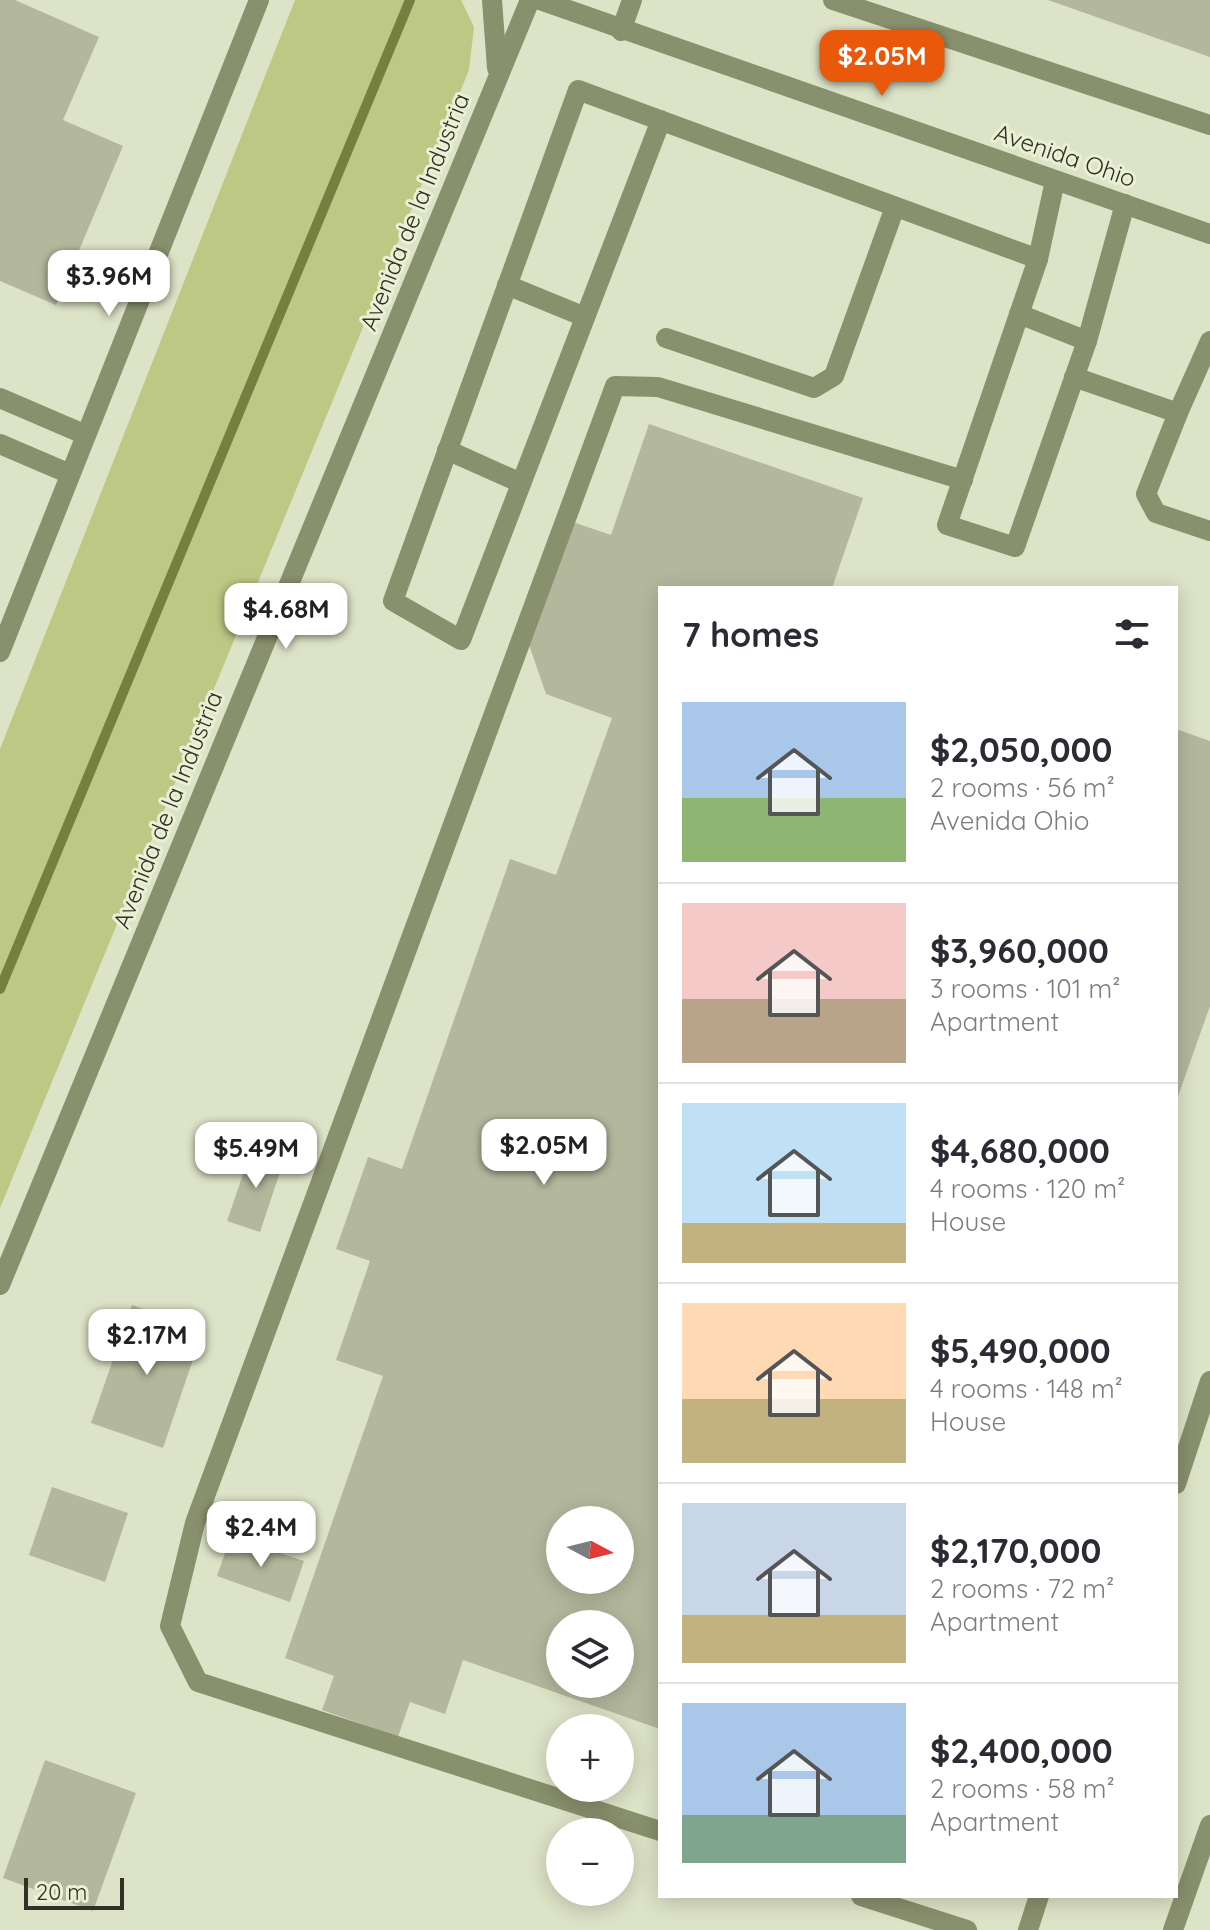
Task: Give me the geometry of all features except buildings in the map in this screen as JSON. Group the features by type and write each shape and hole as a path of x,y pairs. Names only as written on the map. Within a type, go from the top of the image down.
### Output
{"street":[{"path":"0,652 259,0"},
{"path":"492,0 499,57 496,86"},
{"name":"Avenida de la Industria","path":"0,1285 530,0"},
{"name":"Avenida Ohio","path":"540,0 621,31 1210,234"},
{"path":"621,31 632,0"},
{"path":"833,0 1210,125"},
{"path":"661,120 461,640 393,601 578,90 661,120 895,207 1038,259"},
{"path":"1055,181 1038,259 947,525 1015,547 1087,341 1125,204"},
{"path":"666,338 814,388 834,376 895,207"},
{"path":"507,285 585,317"},
{"path":"1019,314 1087,341"},
{"path":"1210,341 1146,494 1156,513 1210,531"},
{"path":"1074,377 1178,413"},
{"path":"658,1830 198,1682 170,1626 195,1523 615,386 658,387 963,480"},
{"path":"0,398 86,435"},
{"path":"0,444 70,474"},
{"path":"447,450 521,483"},
{"path":"1178,1478 1210,1381"},
{"path":"1173,1930 1210,1825"},
{"path":"867,1898 967,1930"},
{"path":"1028,1930 1038,1898"}],"green space":[{"path":"295,0 461,0 474,27 469,70 0,1208 0,749"}],"waterway":[{"path":"0,989 410,0"}]}
